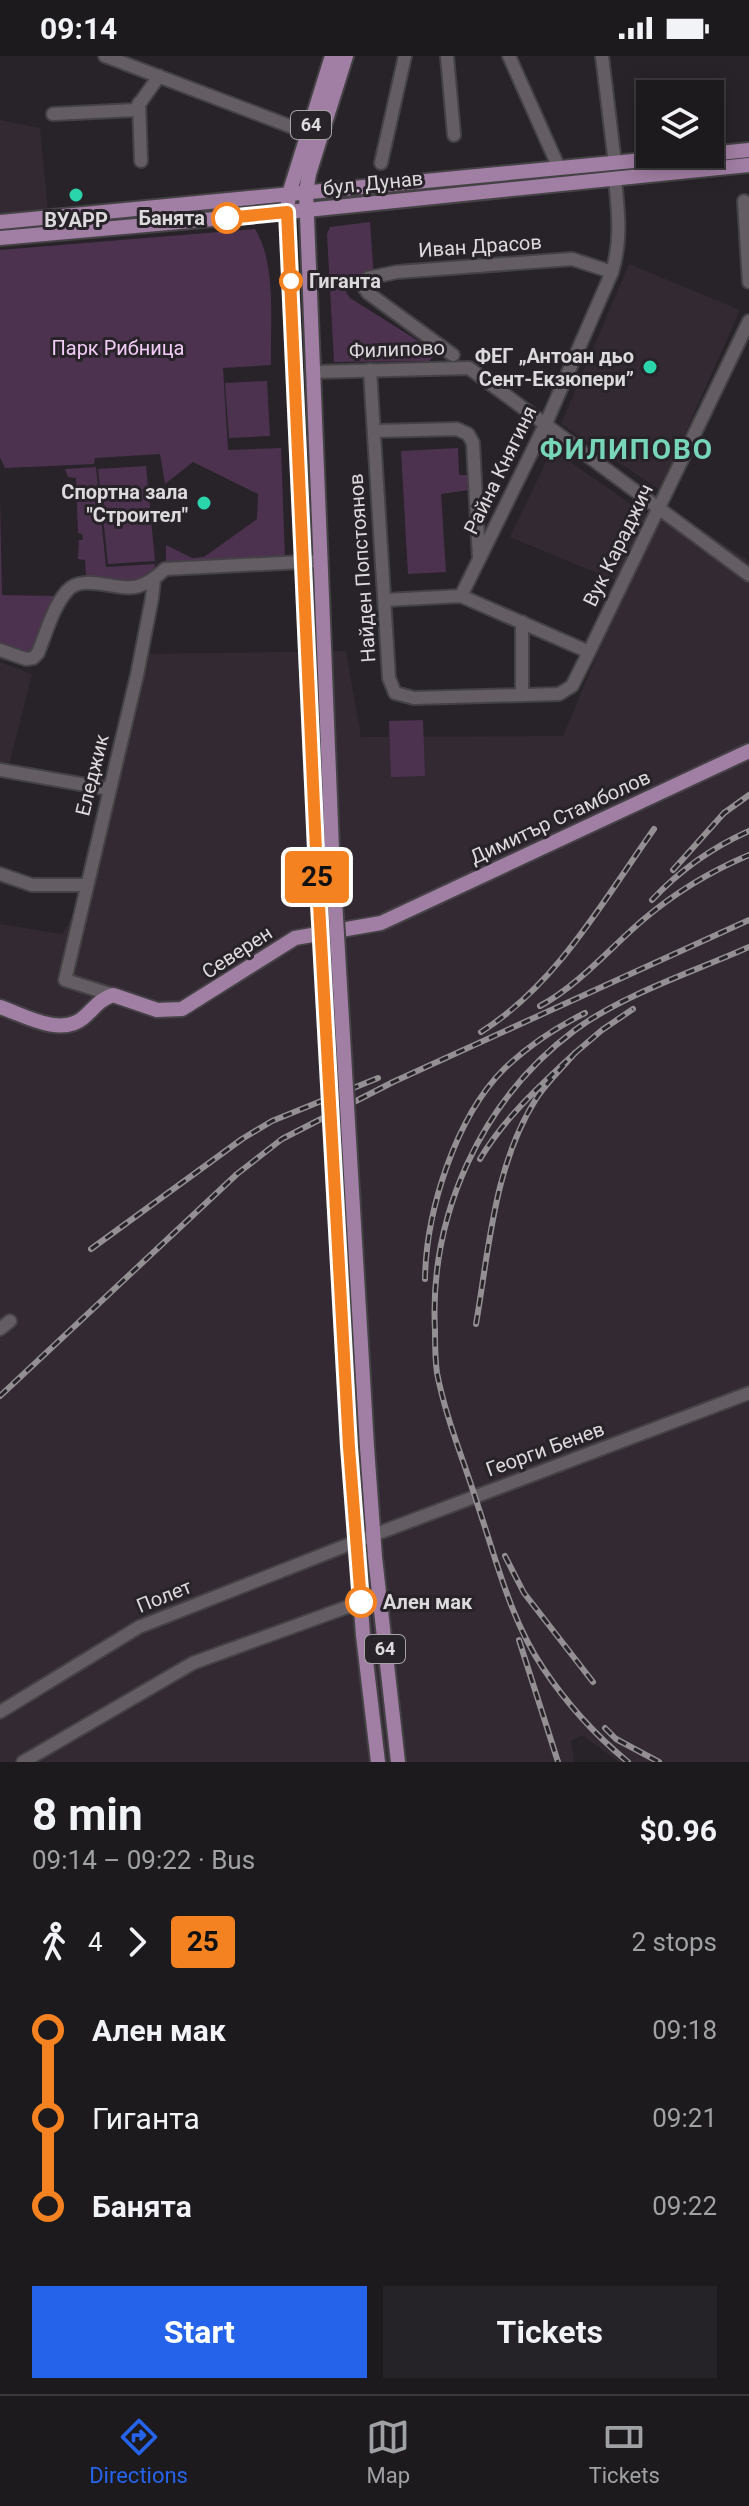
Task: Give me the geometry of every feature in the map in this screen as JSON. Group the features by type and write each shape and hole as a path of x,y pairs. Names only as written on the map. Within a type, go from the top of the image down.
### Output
{"main road":[{"name":"64","path":"332,56 289,194 287,212 316,850 349,1447 355,1542 378,1762"},
{"name":"64","path":"346,56 309,174 306,210 332,849 367,1447 373,1535 398,1762"},
{"name":"бул. Дунав","path":"724,152 749,150"},
{"name":"бул. Дунав","path":"0,222 636,161"},
{"name":"бул. Дунав","path":"0,238 749,165"},
{"name":"Димитър Стамболов","path":"387,920 747,747"},
{"name":"Северен","path":"113,995 157,1010 182,1009 295,938 387,920"},
{"path":"0,1007 65,1026 82,1019 97,1002 113,995"}],"street":[{"path":"105,56 308,133"},
{"path":"381,163 405,56"},
{"path":"447,56 454,135"},
{"path":"509,56 559,168"},
{"path":"602,56 615,163"},
{"path":"53,114 135,110 159,76"},
{"path":"139,103 141,161"},
{"name":"Райна Княгиня","path":"461,596 546,423 612,272 618,252 620,225 615,178"},
{"path":"744,201 749,282"},
{"name":"Иван Драсов","path":"368,293 364,287 368,278 397,272 572,259 612,272"},
{"name":"Филипово","path":"368,293 453,355"},
{"name":"Вук Караджич","path":"559,694 572,686 749,321"},
{"name":"Филипово","path":"313,372 469,368 749,575"},
{"name":"Найден Попстоянов","path":"370,370 389,678 395,693 414,698 559,694"},
{"path":"374,431 457,429 468,434 473,443 479,559"},
{"path":"0,650 26,659 33,658 61,599 72,586 84,583 137,587 154,579 165,569 321,561"},
{"name":"Еледжик","path":"65,980 137,675 154,579"},
{"path":"385,600 461,596 589,652"},
{"path":"522,622 522,695"},
{"path":"0,770 109,789"},
{"path":"0,874 32,885 86,885"},
{"name":"Северен","path":"65,980 113,995"},
{"name":"Георги Бенев","path":"355,1542 749,1393"},
{"name":"Полет","path":"0,1712 139,1627 355,1542"},
{"path":"23,1762 193,1663 361,1602"}],"shaded area":[{"path":"0,120 40,128 48,210 0,215"},
{"name":"ФЕГ „Антоан дьо Сент-Екзюпери”","path":"629,264 740,310 660,490 561,424"},
{"path":"552,449 648,516 618,582 510,537"},
{"path":"661,502 749,561 749,1762 619,1762 582,1735 571,1741 574,1762 0,1762 0,924 62,934 91,888 145,654 346,651 361,737 563,736"},
{"path":"0,662 32,674 7,773 0,772"}],"green space":[{"path":"370,222 374,279 358,274 350,276 346,292 350,298 431,349 433,357 429,361 334,362 327,234 330,227"},
{"name":"Парк Рибница","path":"255,229 267,259 271,365 223,368 228,450 281,448 285,559 166,564 166,545 192,558 204,557 257,519 258,494 193,462 165,484 160,454 95,458 94,464 5,468 0,457 0,250"},
{"path":"267,381 270,436 229,438 225,383"},
{"path":"458,448 459,475 468,475 469,490 441,494 446,572 408,574 401,451"},
{"path":"146,466 155,561 108,564 98,469"},
{"path":"96,467 106,567 155,564 154,569 136,580 86,577 85,560 78,559 79,540 83,540 82,534 78,533 76,478 68,477 65,469"},
{"path":"0,500 2,595 57,596 31,654 0,643"},
{"path":"423,720 425,776 391,777 389,721"}],"railway":[{"path":"673,870 724,813 749,795"},
{"path":"481,1032 508,1012 556,966 654,829"},
{"path":"652,900 697,861 749,831"},
{"path":"540,1006 581,977 669,900 708,875 749,855"},
{"path":"0,1396 237,1174 282,1139 393,1082 749,920"},
{"path":"628,1762 593,1730 552,1681 532,1650 505,1589 450,1423 437,1373 435,1288 441,1245 452,1203 488,1125 513,1090 542,1058 575,1030 615,1005 749,947"},
{"path":"575,1053 633,1009"},
{"path":"425,1279 431,1225 446,1167 471,1113 487,1089 513,1061 542,1038 585,1013"},
{"path":"476,1324 495,1208 511,1151 536,1099 575,1053 512,1116 480,1159"},
{"path":"91,1249 242,1139 272,1121 378,1078"},
{"path":"505,1556 524,1593 593,1682"},
{"path":"519,1640 558,1762"},
{"path":"605,1728 616,1739 659,1762"}],"bus line":[{"name":"25","path":"227,218 287,212 316,850 349,1447 361,1602"}],"place":[{"name":"ВУАРР","path":"76,195"},
{"name":"Банята","path":"227,218"},
{"name":"Гиганта","path":"291,281"},
{"name":"ФЕГ „Антоан дьо Сент-Екзюпери”","path":"650,367"},
{"name":"Спортна зала \"Строител\"","path":"204,503"},
{"name":"Ален мак","path":"361,1602"}],"district":[{"name":"ФИЛИПОВО","path":"627,449"}]}
